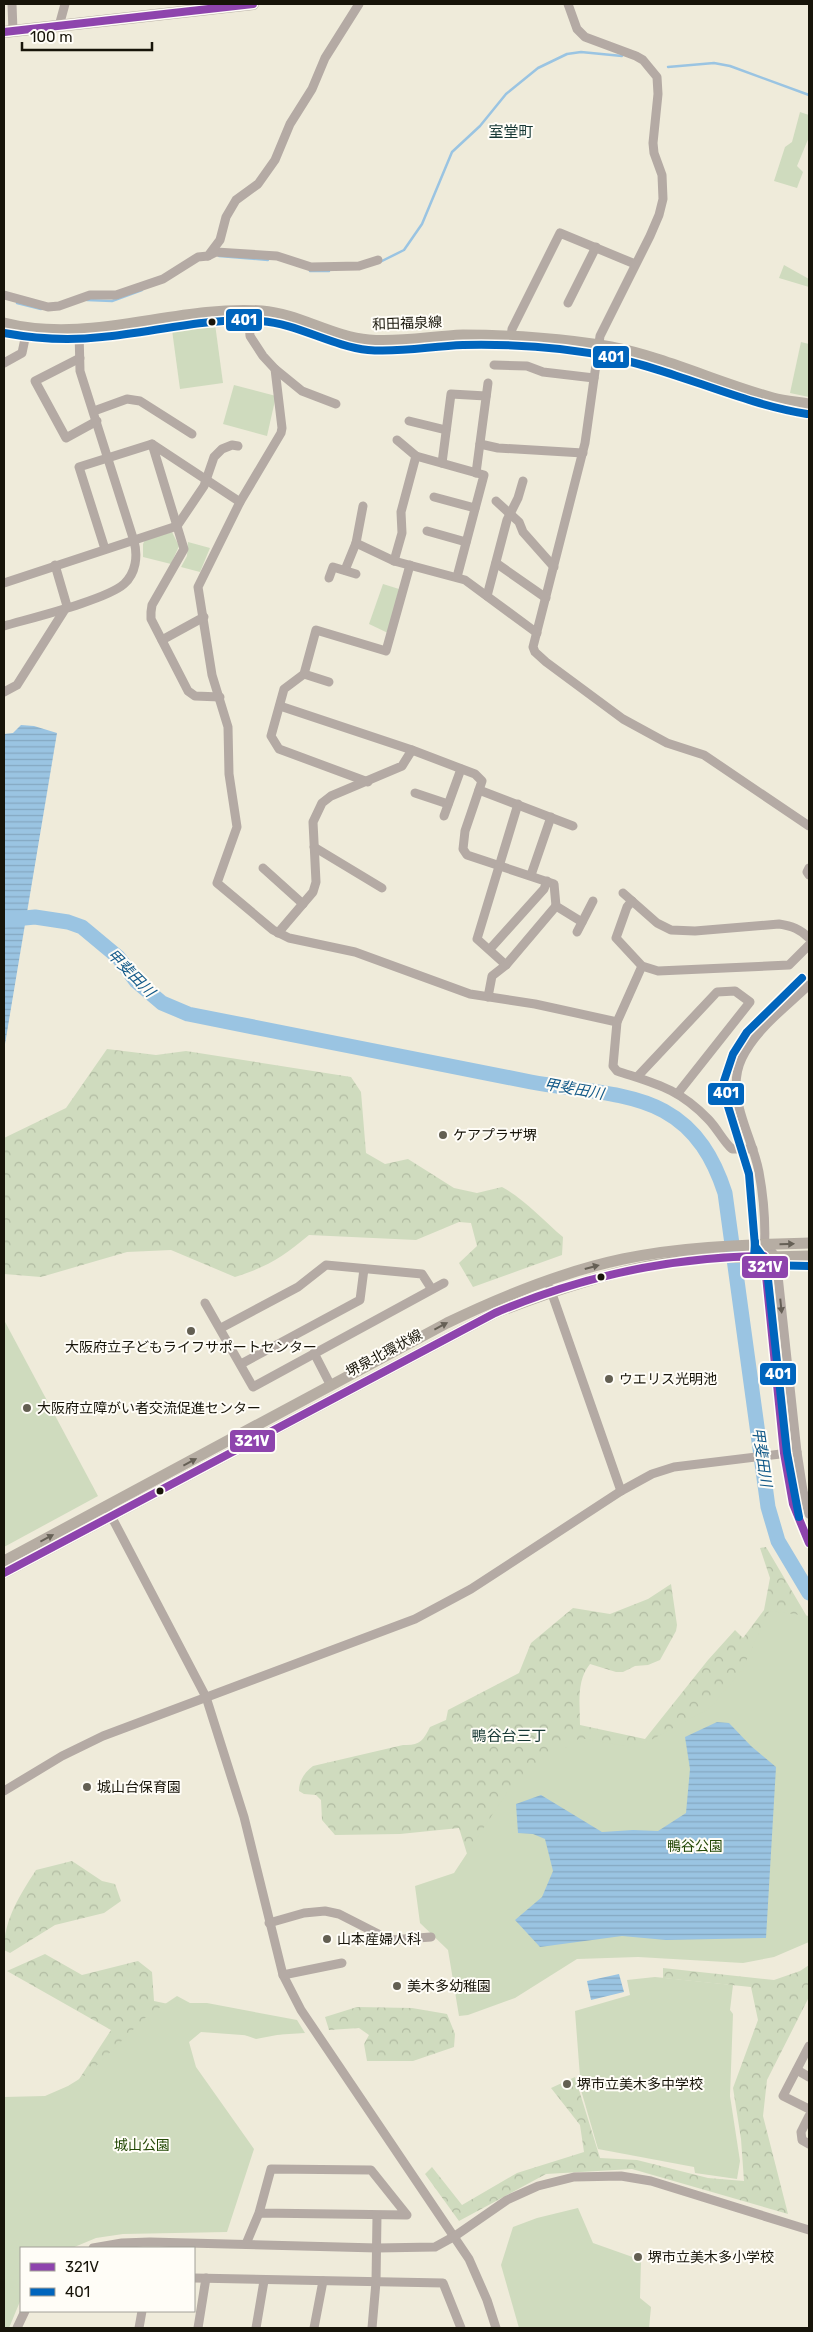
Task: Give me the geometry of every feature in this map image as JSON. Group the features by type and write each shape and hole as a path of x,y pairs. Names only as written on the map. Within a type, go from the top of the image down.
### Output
{"highway":[{"path":"8,31 200,7 253,4"}],"main road":[{"name":"和田福泉線","path":"4,323 27,329 54,332 80,331 210,314 248,311 279,314 365,340 387,342 463,335 511,337 599,345 643,354 774,398 809,404"},
{"name":"堺泉北環状線","path":"4,1561 109,1511 449,1335 549,1286 623,1259 681,1250 722,1253 743,1251 765,1244 809,1244"},
{"name":"堺泉北環状線","path":"743,1251 776,1258 809,1256"},
{"name":"堺泉北環状線","path":"4,1573 109,1511 447,1323 500,1298 549,1286"}],"street":[{"path":"8,31 12,4"},
{"path":"59,26 65,4"},
{"path":"208,256 220,240 226,217 236,200 258,184 275,160 290,124 312,89 325,58 359,4"},
{"path":"568,4 577,29 585,37 636,56 643,60 657,77 657,110 653,144 654,153 662,175 663,199 659,215 600,336 583,453 537,633 535,652 623,719 667,743 704,755 809,826"},
{"path":"511,337 512,329 560,233 635,264"},
{"path":"568,304 581,287 596,248"},
{"path":"4,295 48,307 59,306 90,295 116,295 164,279 198,257 208,256 216,252 277,256 311,267 359,266 378,260"},
{"path":"248,311 250,336 263,356 275,369 302,391 336,404"},
{"path":"4,363 22,353 27,329"},
{"path":"4,626 112,593 124,584 135,566 136,549 134,541 80,370 80,331"},
{"path":"80,358 35,381 66,438 97,422"},
{"path":"500,362 544,367 594,378"},
{"path":"275,369 282,414 282,433 240,502 198,587 212,676 228,727 229,774 237,827 217,883 278,933 289,938 355,952 446,986 488,998 535,1004 617,1022"},
{"path":"476,473 488,383"},
{"path":"442,463 451,394 486,396"},
{"path":"94,411 127,399 140,401 192,434"},
{"path":"409,421 446,430"},
{"path":"398,440 416,456 484,475 457,578"},
{"path":"105,549 79,467 152,444 240,502"},
{"path":"152,444 184,549 152,605 151,619 188,691 195,696 220,697"},
{"path":"480,444 498,448 583,453"},
{"path":"4,583 177,526 204,486 218,452 232,445 238,446"},
{"path":"394,561 402,533 401,512 416,456"},
{"path":"487,596 509,512 518,498 523,481"},
{"path":"434,497 475,508"},
{"path":"496,501 519,522 523,532 554,567"},
{"path":"345,570 356,543 357,515 363,506"},
{"path":"427,531 466,542"},
{"path":"356,543 394,561 465,580 537,633"},
{"path":"496,563 546,598"},
{"path":"368,782 279,749 271,736 284,689 304,674 316,630 386,651 410,565"},
{"path":"4,692 18,685 67,606 55,566"},
{"path":"329,578 333,567 356,574"},
{"path":"162,640 204,617"},
{"path":"304,674 329,682"},
{"path":"280,706 412,750 474,774 482,781 466,831 463,850 467,855 554,884 556,906 506,965 492,976 488,998"},
{"path":"278,933 313,892 316,882 313,822 322,803 331,796 368,782 402,766 412,750"},
{"path":"444,816 461,769"},
{"path":"479,790 573,826"},
{"path":"415,793 448,804"},
{"path":"506,965 490,949 476,939 518,804"},
{"path":"531,875 551,817"},
{"path":"314,847 382,888"},
{"path":"263,868 304,904"},
{"path":"809,868 807,872 809,875"},
{"path":"490,949 544,889 547,881"},
{"path":"623,892 658,923 671,930 695,931 778,924 791,926 809,938"},
{"path":"577,932 593,901"},
{"path":"632,901 626,907 616,938 642,966 670,972 789,965 809,945"},
{"path":"556,906 582,922"},
{"path":"642,966 617,1022 613,1066 617,1071 638,1076 678,1093 709,1120 732,1149 753,1149"},
{"path":"809,985 755,1038 744,1054 737,1070 735,1092 753,1149 762,1202 764,1256 779,1453 794,1504 809,1543"},
{"path":"638,1076 717,992 735,991 750,1002 678,1093"},
{"path":"765,1244 776,1258 797,1452 803,1491 809,1514"},
{"path":"221,1328 298,1287 326,1265 422,1274 431,1288"},
{"path":"241,1364 360,1300 364,1269"},
{"path":"205,1303 253,1387 431,1288 444,1283"},
{"path":"549,1286 621,1491"},
{"path":"314,1353 331,1386"},
{"path":"4,1791 62,1756 104,1736 415,1619 471,1589 621,1491 652,1474 674,1467 797,1452"},
{"path":"109,1511 206,1697 244,1818 283,1975 301,2010 469,2258 487,2300 496,2328"},
{"path":"269,1923 304,1913 325,1911 339,1914 390,1940 431,1937"},
{"path":"283,1975 342,1963"},
{"path":"809,2046 783,2096 809,2109"},
{"path":"797,2070 809,2077"},
{"path":"809,2116 801,2132 802,2140 809,2144"},
{"path":"246,2244 259,2214 271,2170 371,2170 407,2215 259,2214"},
{"path":"99,2247 122,2243 377,2248 434,2247 455,2236 507,2200 538,2186 574,2177 621,2176 651,2181 809,2230"},
{"path":"372,2328 376,2282 377,2216"},
{"path":"195,2278 264,2281 443,2283 461,2328"},
{"path":"198,2328 206,2278"},
{"path":"256,2328 264,2281"},
{"path":"314,2328 323,2282"},
{"path":"17,2328 25,2312"},
{"path":"139,2328 142,2312"}],"green space":[{"path":"800,112 809,115 809,137 797,166 803,172 797,188 774,181 785,147 792,142"},
{"path":"784,265 809,279 809,287 779,278"},
{"path":"215,324 223,383 180,389 172,330"},
{"path":"801,342 809,344 809,397 790,393"},
{"path":"234,385 276,396 267,436 223,424"},
{"path":"172,532 179,546 171,564 143,557 143,544 145,540"},
{"path":"188,542 210,548 200,572 181,567 187,556"},
{"path":"383,584 399,589 388,633 369,624"},
{"path":"107,1049 156,1055 186,1051 351,1077 361,1092 366,1153 385,1164 408,1159 454,1188 477,1193 502,1187 526,1203 563,1237 562,1255 473,1287 459,1263 477,1246 471,1223 459,1222 416,1240 309,1235 274,1260 235,1277 171,1250 127,1252 41,1277 4,1274 4,1138 66,1108"},
{"name":"大阪府立障がい者交流促進センター","path":"4,1320 98,1496 4,1547"},
{"name":"鴨谷公園","path":"766,1547 809,1620 809,1933 459,1877 468,1857 459,1828 400,1834 335,1835 322,1820 321,1800 316,1795 304,1794 299,1791 303,1777 313,1766 420,1742 430,1727 446,1720 448,1710 519,1673 531,1643 573,1608 610,1614 648,1599 671,1584 677,1625 676,1631 660,1660 648,1665 635,1666 623,1672 616,1672 590,1664 581,1685 579,1701 580,1725 645,1739 708,1660 735,1630 743,1638 764,1610 770,1578 760,1548"},
{"name":"鴨谷公園","path":"769,1611 809,1616 809,1942 774,1957 743,1963 638,1957 577,1959 515,1998 468,2015 459,2016 448,1950 420,1923 415,1886 454,1873 514,1782 580,1738 624,1746 651,1740 710,1708 742,1670"},
{"path":"72,1861 102,1881 115,1884 121,1901 104,1913 55,1925 10,1953 4,1950 7,1928 14,1908 36,1870"},
{"path":"45,1954 82,1975 138,1961 152,1972 154,2001 298,2031 256,2039 219,2026 196,2028 74,2087 111,2030 7,1971"},
{"path":"809,1965 809,1997 767,2080 763,2116 788,2214 632,2169 546,2174 459,2221 425,2174 432,2167 462,2205 517,2173 584,2152 580,2125 551,2088 575,2077 600,2158 637,2160 708,2178 744,2181 741,2139 733,2088 758,2020 751,1987 663,1978 663,1968 774,1980 800,1971"},
{"path":"655,1977 733,1985 730,2010 733,2014 730,2096 740,2161 737,2179 695,2173 694,2167 598,2149 581,2090 575,2011 630,1995 627,1980"},
{"name":"城山公園","path":"177,1996 190,2003 207,2003 297,2020 305,2033 257,2036 201,2032 189,2042 196,2067 254,2149 227,2232 123,2234 96,2238 74,2247 20,2247 20,2301 9,2328 4,2328 4,2097 45,2096 68,2086 89,2073 147,2016"},
{"path":"357,2007 412,2008 447,2014 455,2034 454,2047 413,2061 367,2061 364,2044 369,2035 359,2028 329,2030 325,2017"},
{"path":"578,2208 593,2243 641,2260 640,2298 651,2307 649,2328 519,2328 501,2265 513,2227 537,2218"}],"water":[{"path":"21,725 34,726 57,733 4,1050 4,734 13,733"},
{"path":"717,1722 729,1723 751,1746 776,1767 766,1938 666,1940 622,1936 540,1947 515,1920 542,1897 553,1871 545,1839 533,1834 518,1833 516,1804 541,1795 602,1832 658,1831 686,1813 690,1769 685,1737"},
{"path":"619,1974 624,1992 591,2000 587,1981"}],"waterway":[{"path":"378,263 404,250 422,224 452,152 480,126 506,94 538,68 567,54 581,52 622,56"},
{"path":"668,67 714,63 730,66 809,95"},
{"path":"219,256 268,260"},
{"path":"310,271 329,271"},
{"path":"87,300 112,301 142,290"},
{"path":"17,303 41,309"},
{"name":"甲斐田川","path":"4,920 35,917 68,922 82,927 118,957 136,981 162,1003 188,1014 531,1082 617,1095 650,1104 676,1118 703,1146 721,1180 725,1193 768,1507 778,1541 809,1593"}],"transit line":[{"name":"321V","path":"4,32 253,4"},
{"name":"401","path":"4,333 28,337 77,339 122,335 201,323 241,320 261,321 288,326 354,348 368,350 392,351 481,345 555,349 610,357 635,363 733,395 807,414"},
{"name":"401","path":"799,1517 787,1453 766,1261 755,1246 749,1174 727,1103 724,1081 733,1054 747,1032 802,978"},
{"name":"401","path":"755,1242 754,1258 760,1265 809,1266"},
{"name":"321V","path":"4,1573 495,1313 561,1289 627,1271 695,1260 729,1257 764,1256 784,1453 793,1504 809,1543"}],"place":[{"name":"ケアプラザ堺","path":"443,1135"},
{"name":"大阪府立子どもライフサポートセンター","path":"191,1331"},
{"name":"ウエリス光明池","path":"609,1379"},
{"name":"大阪府立障がい者交流促進センター","path":"27,1408"},
{"name":"城山台保育園","path":"87,1787"},
{"name":"山本産婦人科","path":"327,1939"},
{"name":"美木多幼稚園","path":"397,1986"},
{"name":"堺市立美木多中学校","path":"567,2084"},
{"name":"堺市立美木多小学校","path":"638,2257"}],"district":[{"name":"室堂町","path":"511,132"},
{"name":"鴨谷台三丁","path":"509,1736"}]}
